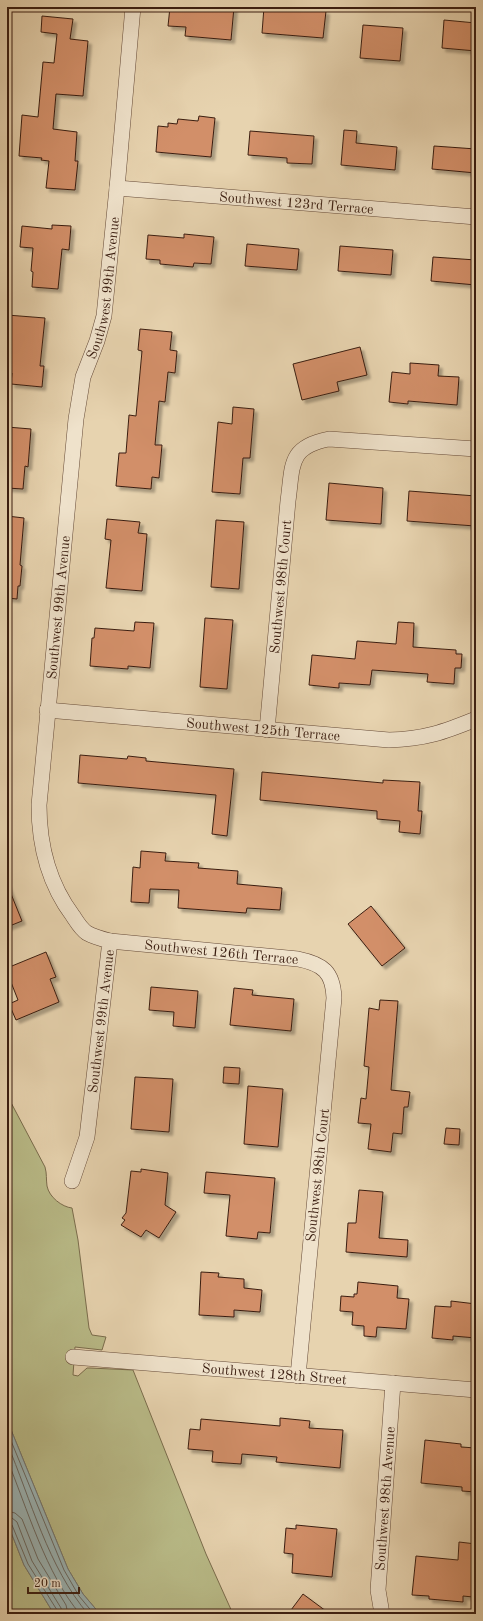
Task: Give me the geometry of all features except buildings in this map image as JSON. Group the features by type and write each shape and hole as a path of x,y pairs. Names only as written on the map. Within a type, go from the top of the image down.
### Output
{"street":[{"name":"Southwest 99th Avenue","path":"72,1181 87,1137 110,942 87,933 77,922 57,890 43,853 39,822 39,805 76,413 83,377 97,341 104,316 133,7"},
{"name":"Southwest 123rd Terrace","path":"117,188 476,217"},
{"name":"Southwest 98th Court","path":"267,730 288,501 295,458 304,447 323,440 343,439 476,449"},
{"name":"Southwest 125th Terrace","path":"47,710 380,740 398,740 436,734 476,719"},
{"name":"Southwest 126th Terrace","path":"110,942 298,959 318,964 328,974"},
{"name":"Southwest 98th Court","path":"298,1376 334,998 334,990 328,974"},
{"name":"Southwest 128th Street","path":"73,1357 476,1390"},
{"name":"Southwest 98th Avenue","path":"382,1614 378,1590 393,1383"}],"green space":[{"path":"7,1095 45,1167 47,1186 50,1194 60,1204 72,1208 78,1240 89,1328 92,1335 106,1337 102,1350 75,1347 73,1375 78,1376 87,1368 133,1370 206,1554 233,1614 100,1614 83,1594 68,1569 7,1420"},
{"path":"7,1522 24,1565 54,1614 9,1614 7,1610"}],"water":[{"path":"7,1420 68,1569 83,1594 100,1614 54,1614 24,1565 7,1522"}]}
